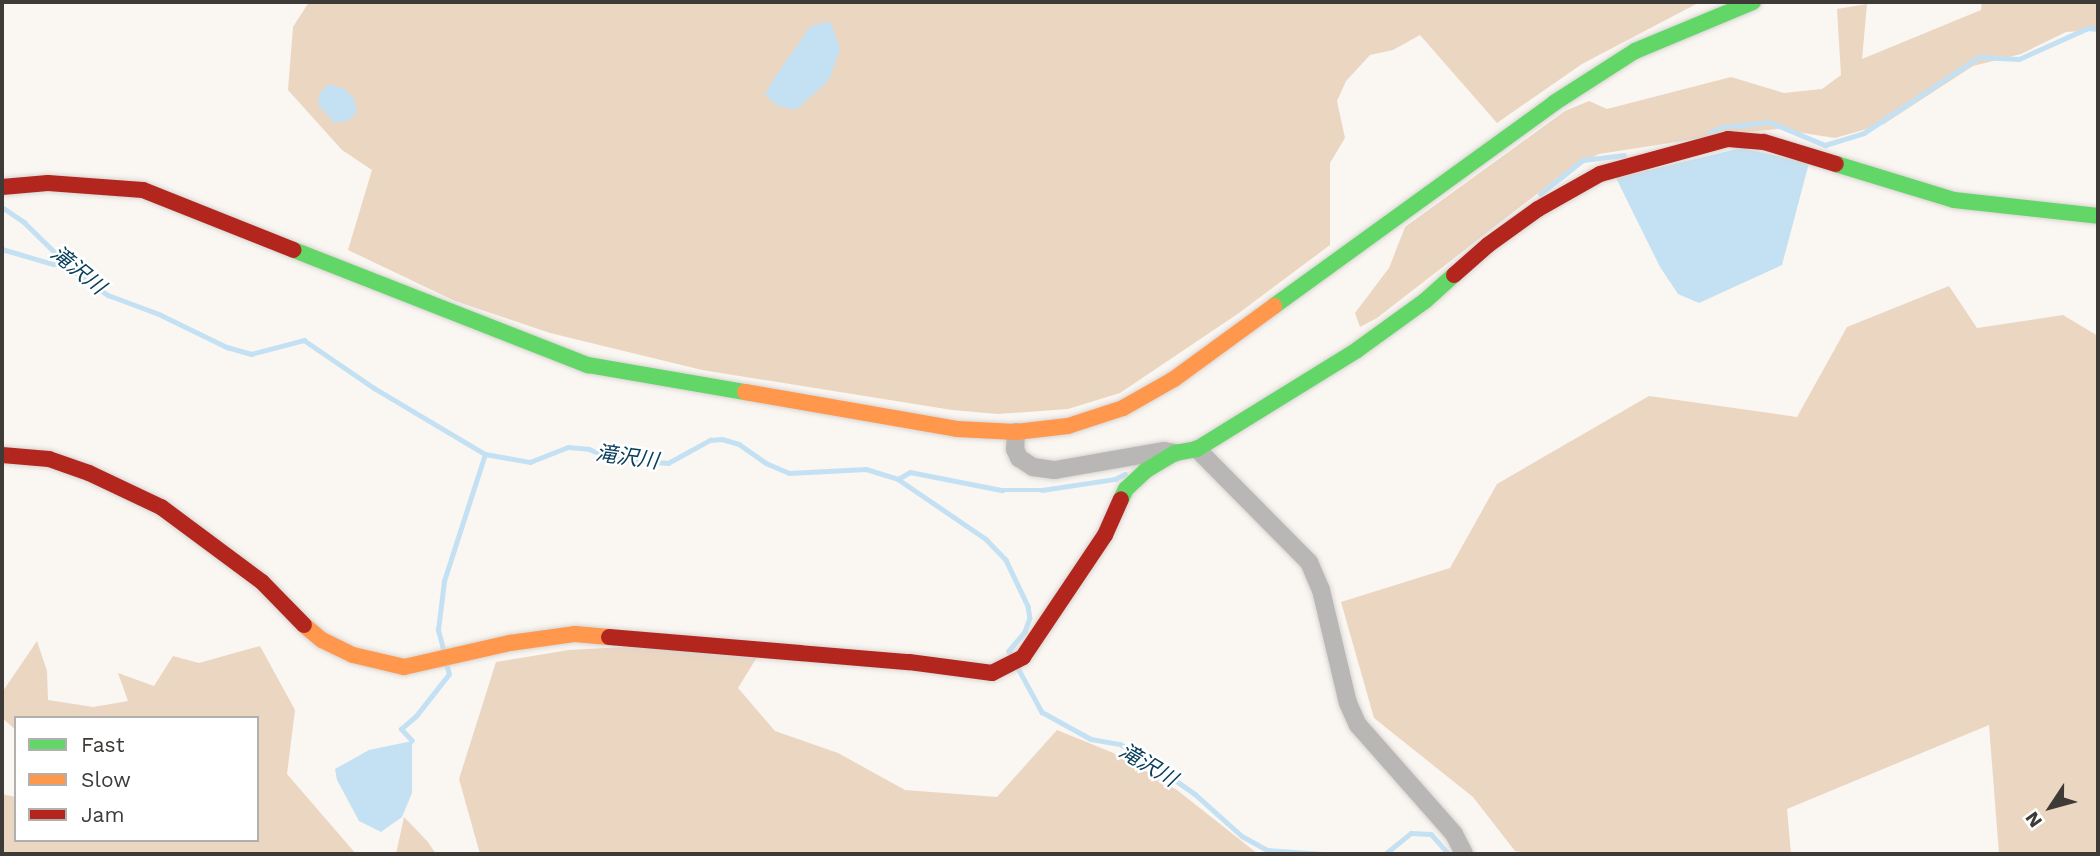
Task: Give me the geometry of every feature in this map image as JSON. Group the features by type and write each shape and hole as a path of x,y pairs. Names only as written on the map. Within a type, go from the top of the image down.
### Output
{"street":[{"path":"2,187 48,183 143,190 588,365 957,429 1016,432 1068,426 1123,408 1174,379 1554,103 1635,51 1753,2"},
{"path":"1016,432 1015,449 1019,458 1033,467 1055,470 1164,451 1175,453 1197,449 1357,350 1426,300 1488,245 1573,188 1600,174 1728,139 1764,142 1954,200 2098,216"},
{"path":"1197,449 1308,562 1321,590 1348,703 1358,725 1454,834 1463,853"},
{"path":"2,455 49,459 89,473 161,507 262,582 293,617 322,640 353,655 384,664 404,667 510,643 575,634 909,662 992,673 1023,657 1105,535 1126,489 1145,471 1175,453"}],"shaded area":[{"path":"309,2 1700,2 1582,64 1497,123 1420,35 1393,50 1370,55 1346,81 1337,101 1345,138 1330,163 1330,245 1239,313 1120,393 1068,409 998,414 952,410 702,370 550,333 455,301 348,250 372,170 342,150 288,90 293,27"},
{"path":"1982,2 2098,2 2098,30 2066,32 2021,54 1973,66 1884,124 1835,138 1778,129 1599,154 1569,169 1377,318 1360,327 1355,313 1389,268 1405,227 1565,111 1589,101 1607,109 1731,77 1784,93 1822,89 1841,75 1837,9 1867,4 1862,59 1981,10"},
{"path":"1949,286 1977,328 2063,315 2098,336 2098,854 1999,854 1989,725 1787,809 1791,854 1536,854 1515,851 1473,797 1374,718 1341,602 1450,568 1497,484 1649,396 1797,417 1847,327"},
{"path":"37,641 47,671 48,700 93,707 128,701 118,673 154,686 173,656 199,663 260,646 295,710 287,774 356,854 2,854 2,794 14,797 14,842 259,842 259,716 14,716 14,728 2,718 3,691"},
{"path":"660,645 759,654 738,688 775,731 838,753 905,790 997,797 1057,730 1123,757 1177,790 1258,854 480,854 459,779 496,662 569,650"},
{"path":"404,817 428,842 436,854 396,854"}],"water":[{"path":"830,21 840,49 829,80 796,110 778,106 765,95 773,80 810,27"},
{"path":"330,84 346,90 354,99 357,113 347,121 334,123 318,104 320,92"},
{"path":"1741,148 1809,163 1782,265 1699,303 1678,294 1660,267 1616,178"},
{"path":"412,741 412,793 402,817 381,832 359,821 337,780 335,769 369,750"}],"waterway":[{"path":"1710,132 1722,127 1770,122 1825,145 1864,133 1979,57 2019,59 2088,28 2098,29"},
{"path":"1540,194 1583,160 1624,155"},
{"name":"滝沢川","path":"2,207 24,222 75,272 108,295 159,314 227,347 251,354 304,340 374,388 485,454 530,462 568,447 589,449 611,458 668,463 710,440 722,439 739,444 766,463 789,473 866,469 898,479 986,539 1006,560 1028,606 1030,618 1025,632 1009,651 1011,654"},
{"path":"2,249 53,264 64,263"},
{"path":"443,649 438,630 444,581 485,454"},
{"path":"898,479 910,472 1002,490 1042,490 1115,479 1125,474"},
{"path":"412,741 401,729 416,716 449,674 446,664"},
{"name":"滝沢川","path":"1018,668 1042,712 1091,739 1120,744 1147,760 1195,794 1242,836 1267,850 1323,854"},
{"name":"滝沢川","path":"1385,854 1411,833 1431,834 1449,854"}],"traffic: fast":[{"path":"1274,306 1554,103 1635,51 1753,2"},
{"path":"1836,164 1954,200 2098,216"},
{"path":"294,250 588,365 745,392"},
{"path":"1121,499 1126,489 1145,471 1175,453 1197,449 1357,350 1426,300 1454,275"}],"traffic: slow":[{"path":"745,392 957,429 1016,432 1068,426 1123,408 1174,379 1274,306"},
{"path":"304,625 322,640 353,655 404,667 510,643 575,634 609,637"}],"traffic: jam":[{"path":"1454,275 1488,245 1538,209 1600,174 1728,139 1764,142 1836,164"},
{"path":"2,187 48,183 143,190 294,250"},
{"path":"2,455 49,459 89,473 161,507 262,582 304,625"},
{"path":"609,637 909,662 992,673 1023,657 1105,535 1121,499"}]}
